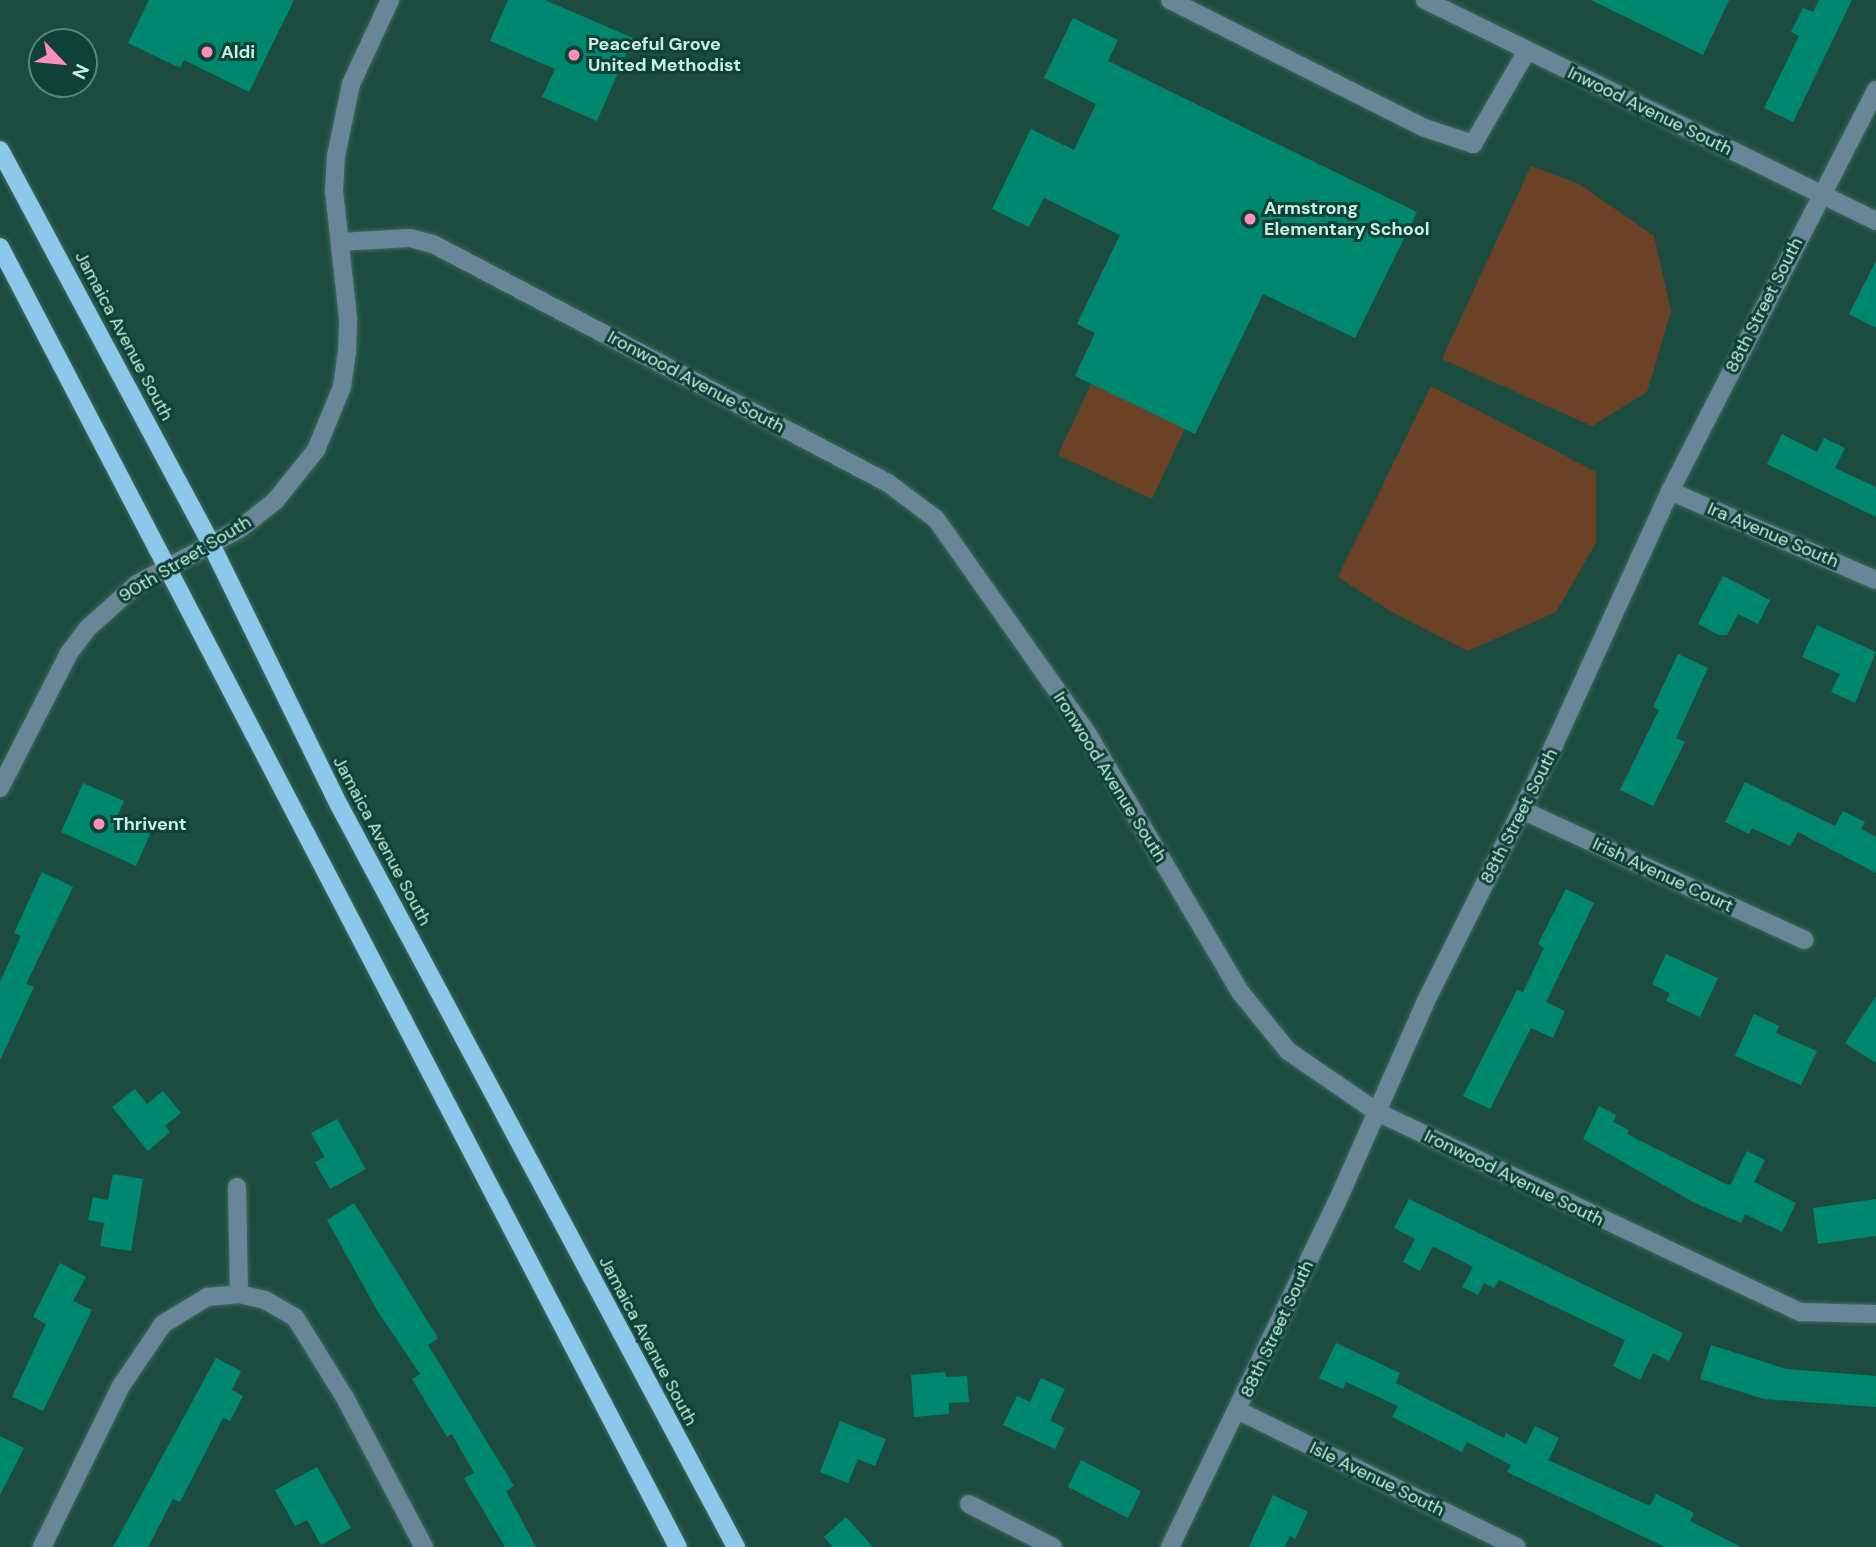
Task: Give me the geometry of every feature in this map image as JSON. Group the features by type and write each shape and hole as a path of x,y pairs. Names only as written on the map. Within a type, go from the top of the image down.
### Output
{"main road":[{"name":"Jamaica Avenue South","path":"0,150 211,544 339,805 736,1547"},
{"path":"0,247 678,1547"}],"street":[{"name":"90th Street South","path":"0,788 69,653 88,628 137,584 211,544 275,501 316,450 342,387 347,354 348,318 334,192 342,121 367,45 390,0"},
{"path":"1170,0 1425,128 1473,144 1527,51"},
{"name":"Inwood Avenue South","path":"1425,0 1876,221"},
{"name":"88th Street South","path":"1170,1547 1239,1411 1425,1003 1522,810 1670,491 1876,90"},
{"name":"Ironwood Avenue South","path":"340,242 410,238 433,244 888,483 936,519 1087,733 1241,993 1288,1051 1377,1112 1801,1312 1876,1314"},
{"name":"Ira Avenue South","path":"1670,491 1876,580"},
{"name":"Irish Avenue Court","path":"1522,810 1805,940"},
{"path":"237,1186 239,1294"},
{"path":"42,1547 121,1385 163,1324 207,1297 239,1294 265,1300 295,1317 345,1398 424,1547"},
{"name":"Isle Avenue South","path":"1239,1411 1516,1547"},
{"path":"968,1504 1053,1547"}],"shaded area":[{"path":"1531,166 1579,184 1654,236 1671,311 1647,392 1592,426 1442,359"},
{"path":"1091,384 1185,428 1152,499 1058,455"},
{"path":"1431,386 1596,472 1596,543 1556,612 1468,651 1390,611 1338,577"}],"building":[{"name":"Aldi","path":"149,0 294,0 249,92 184,60 180,68 128,43"},
{"name":"Peaceful Grove United Methodist","path":"508,0 545,0 633,38 597,121 542,97 555,69 490,41"},
{"path":"1591,0 1729,0 1703,55"},
{"path":"1819,0 1852,0 1793,122 1764,108 1799,36 1791,32 1803,8 1813,12"},
{"name":"Armstrong Elementary School","path":"1073,18 1118,40 1108,61 1417,212 1355,338 1263,294 1195,434 1075,376 1095,333 1077,324 1120,235 1044,198 1029,227 992,209 1031,129 1074,150 1096,104 1044,78"},
{"path":"1876,261 1876,328 1849,314"},
{"path":"1782,434 1817,452 1824,438 1845,448 1835,468 1876,487 1876,517 1767,464"},
{"path":"1723,576 1770,600 1758,624 1738,614 1727,635 1719,635 1698,624"},
{"path":"1817,625 1876,652 1855,703 1831,692 1840,674 1802,657"},
{"path":"1678,654 1708,668 1676,738 1685,742 1653,806 1620,790 1659,710 1653,707"},
{"path":"1745,782 1835,826 1843,811 1865,822 1861,829 1876,837 1876,873 1798,832 1790,846 1752,828 1749,834 1725,822"},
{"name":"Thrivent","path":"83,783 124,801 117,817 151,832 136,866 61,832"},
{"path":"42,872 73,887 26,984 34,987 0,1060 0,982 21,936 14,933"},
{"path":"1566,889 1594,903 1546,1002 1565,1011 1553,1038 1531,1028 1490,1109 1463,1096 1517,990 1523,992 1544,948 1538,944"},
{"path":"1666,954 1718,978 1700,1017 1666,1001 1670,993 1652,984"},
{"path":"1876,996 1876,1063 1845,1043"},
{"path":"1754,1014 1779,1026 1776,1033 1817,1051 1801,1085 1735,1056"},
{"path":"135,1089 147,1104 163,1091 181,1113 165,1126 170,1132 148,1151 112,1107"},
{"path":"1599,1106 1616,1115 1613,1122 1629,1130 1627,1134 1730,1186 1747,1151 1765,1160 1754,1182 1796,1203 1782,1232 1745,1214 1741,1223 1695,1203 1583,1139"},
{"path":"337,1119 366,1169 330,1189 315,1162 325,1157 311,1133"},
{"path":"113,1174 143,1179 131,1251 100,1246 104,1223 88,1220 93,1197 108,1200"},
{"path":"1409,1199 1683,1333 1669,1361 1653,1353 1640,1380 1613,1366 1625,1340 1499,1280 1494,1288 1484,1283 1478,1295 1462,1287 1473,1267 1433,1246 1420,1271 1403,1262 1415,1239 1394,1228"},
{"path":"1876,1199 1876,1236 1818,1244 1813,1208"},
{"path":"354,1203 438,1338 428,1345 514,1486 506,1491 536,1547 505,1547 464,1478 474,1473 452,1434 447,1437 412,1379 420,1374 378,1312 327,1220"},
{"path":"60,1263 86,1277 73,1301 92,1310 43,1411 12,1397 46,1324 33,1317"},
{"path":"1336,1343 1400,1373 1396,1383 1504,1438 1506,1433 1526,1444 1535,1426 1559,1438 1548,1460 1650,1506 1656,1494 1694,1513 1690,1521 1741,1547 1665,1547 1507,1472 1511,1465 1467,1442 1462,1452 1392,1417 1398,1406 1346,1382 1343,1389 1319,1378"},
{"path":"1711,1345 1786,1369 1876,1376 1876,1407 1764,1399 1700,1379"},
{"path":"216,1358 241,1371 232,1390 243,1396 230,1421 223,1418 180,1502 173,1499 148,1547 113,1547"},
{"path":"945,1372 946,1377 967,1376 969,1402 949,1403 949,1414 914,1417 911,1375"},
{"path":"1041,1378 1065,1389 1050,1421 1065,1428 1055,1449 1003,1425 1017,1396 1030,1402"},
{"path":"840,1421 886,1439 875,1466 858,1459 848,1483 820,1472"},
{"path":"0,1436 24,1448 0,1495"},
{"path":"1081,1460 1141,1491 1128,1518 1068,1487"},
{"path":"317,1467 351,1528 321,1545 307,1520 295,1526 275,1490"},
{"path":"1273,1495 1308,1512 1295,1539 1290,1536 1285,1547 1249,1547"},
{"path":"846,1517 873,1547 833,1547 824,1537"}],"place":[{"name":"Aldi","path":"207,52"},
{"name":"Peaceful Grove United Methodist","path":"574,55"},
{"name":"Armstrong Elementary School","path":"1250,219"},
{"name":"Thrivent","path":"99,824"}]}
